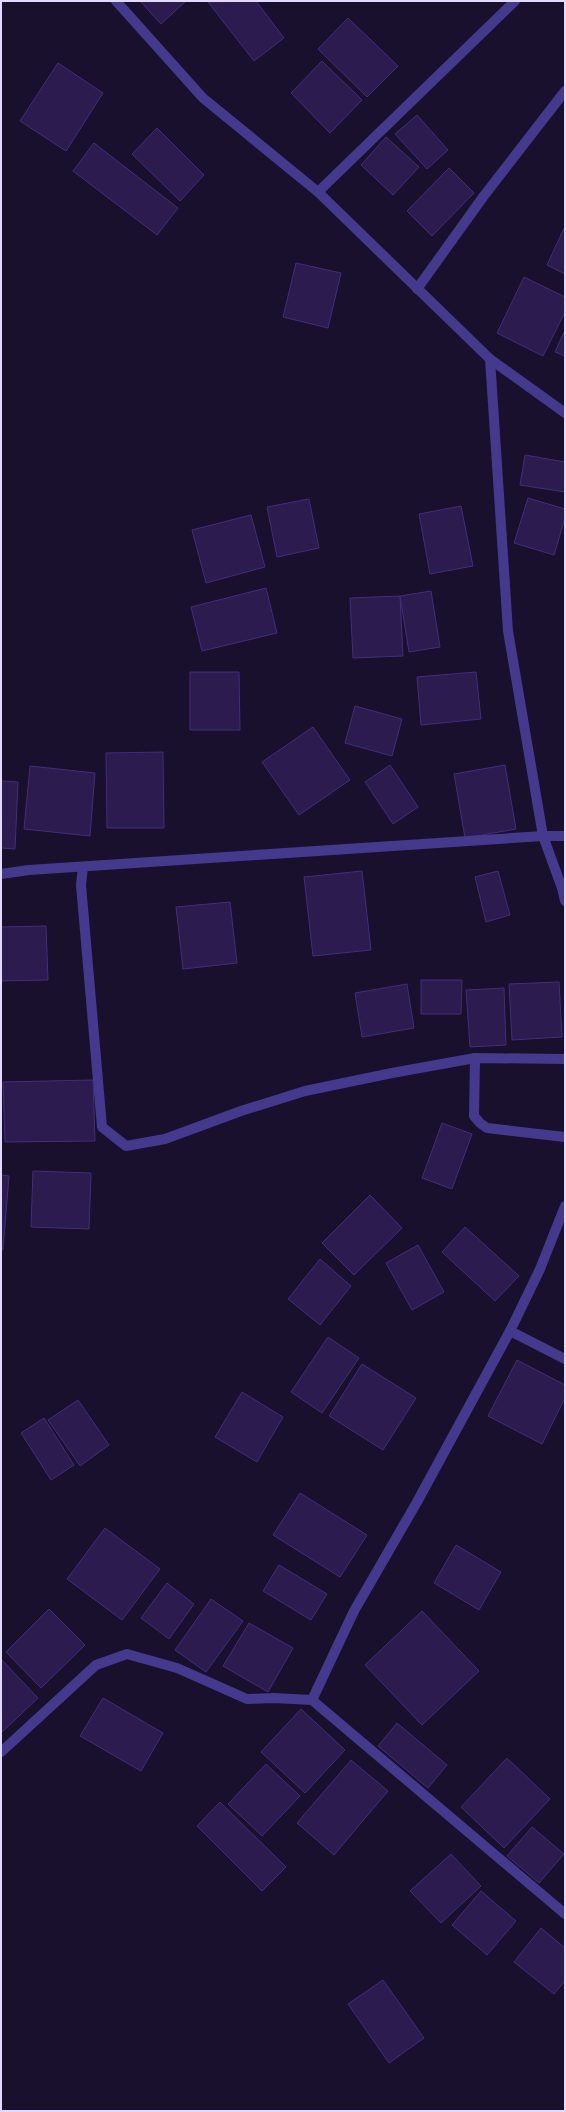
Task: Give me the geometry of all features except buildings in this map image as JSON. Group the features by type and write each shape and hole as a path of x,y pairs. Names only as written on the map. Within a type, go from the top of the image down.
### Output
{"street":[{"path":"116,1 203,98 318,192 490,359 565,413"},
{"path":"318,192 515,1"},
{"path":"417,289 483,197 565,91"},
{"path":"490,359 508,631 543,836 565,900"},
{"path":"1,874 83,866 543,836 565,836"},
{"path":"83,866 82,885 102,1127 126,1146 165,1138 241,1111 306,1091 475,1058 565,1059"},
{"path":"475,1058 474,1116 480,1123 487,1128 565,1137"},
{"path":"312,1700 354,1611 417,1502 510,1331 540,1269 565,1206"},
{"path":"510,1331 565,1360"},
{"path":"1,1752 96,1665 127,1654 177,1668 246,1699 274,1698 312,1700 565,1914"}]}
